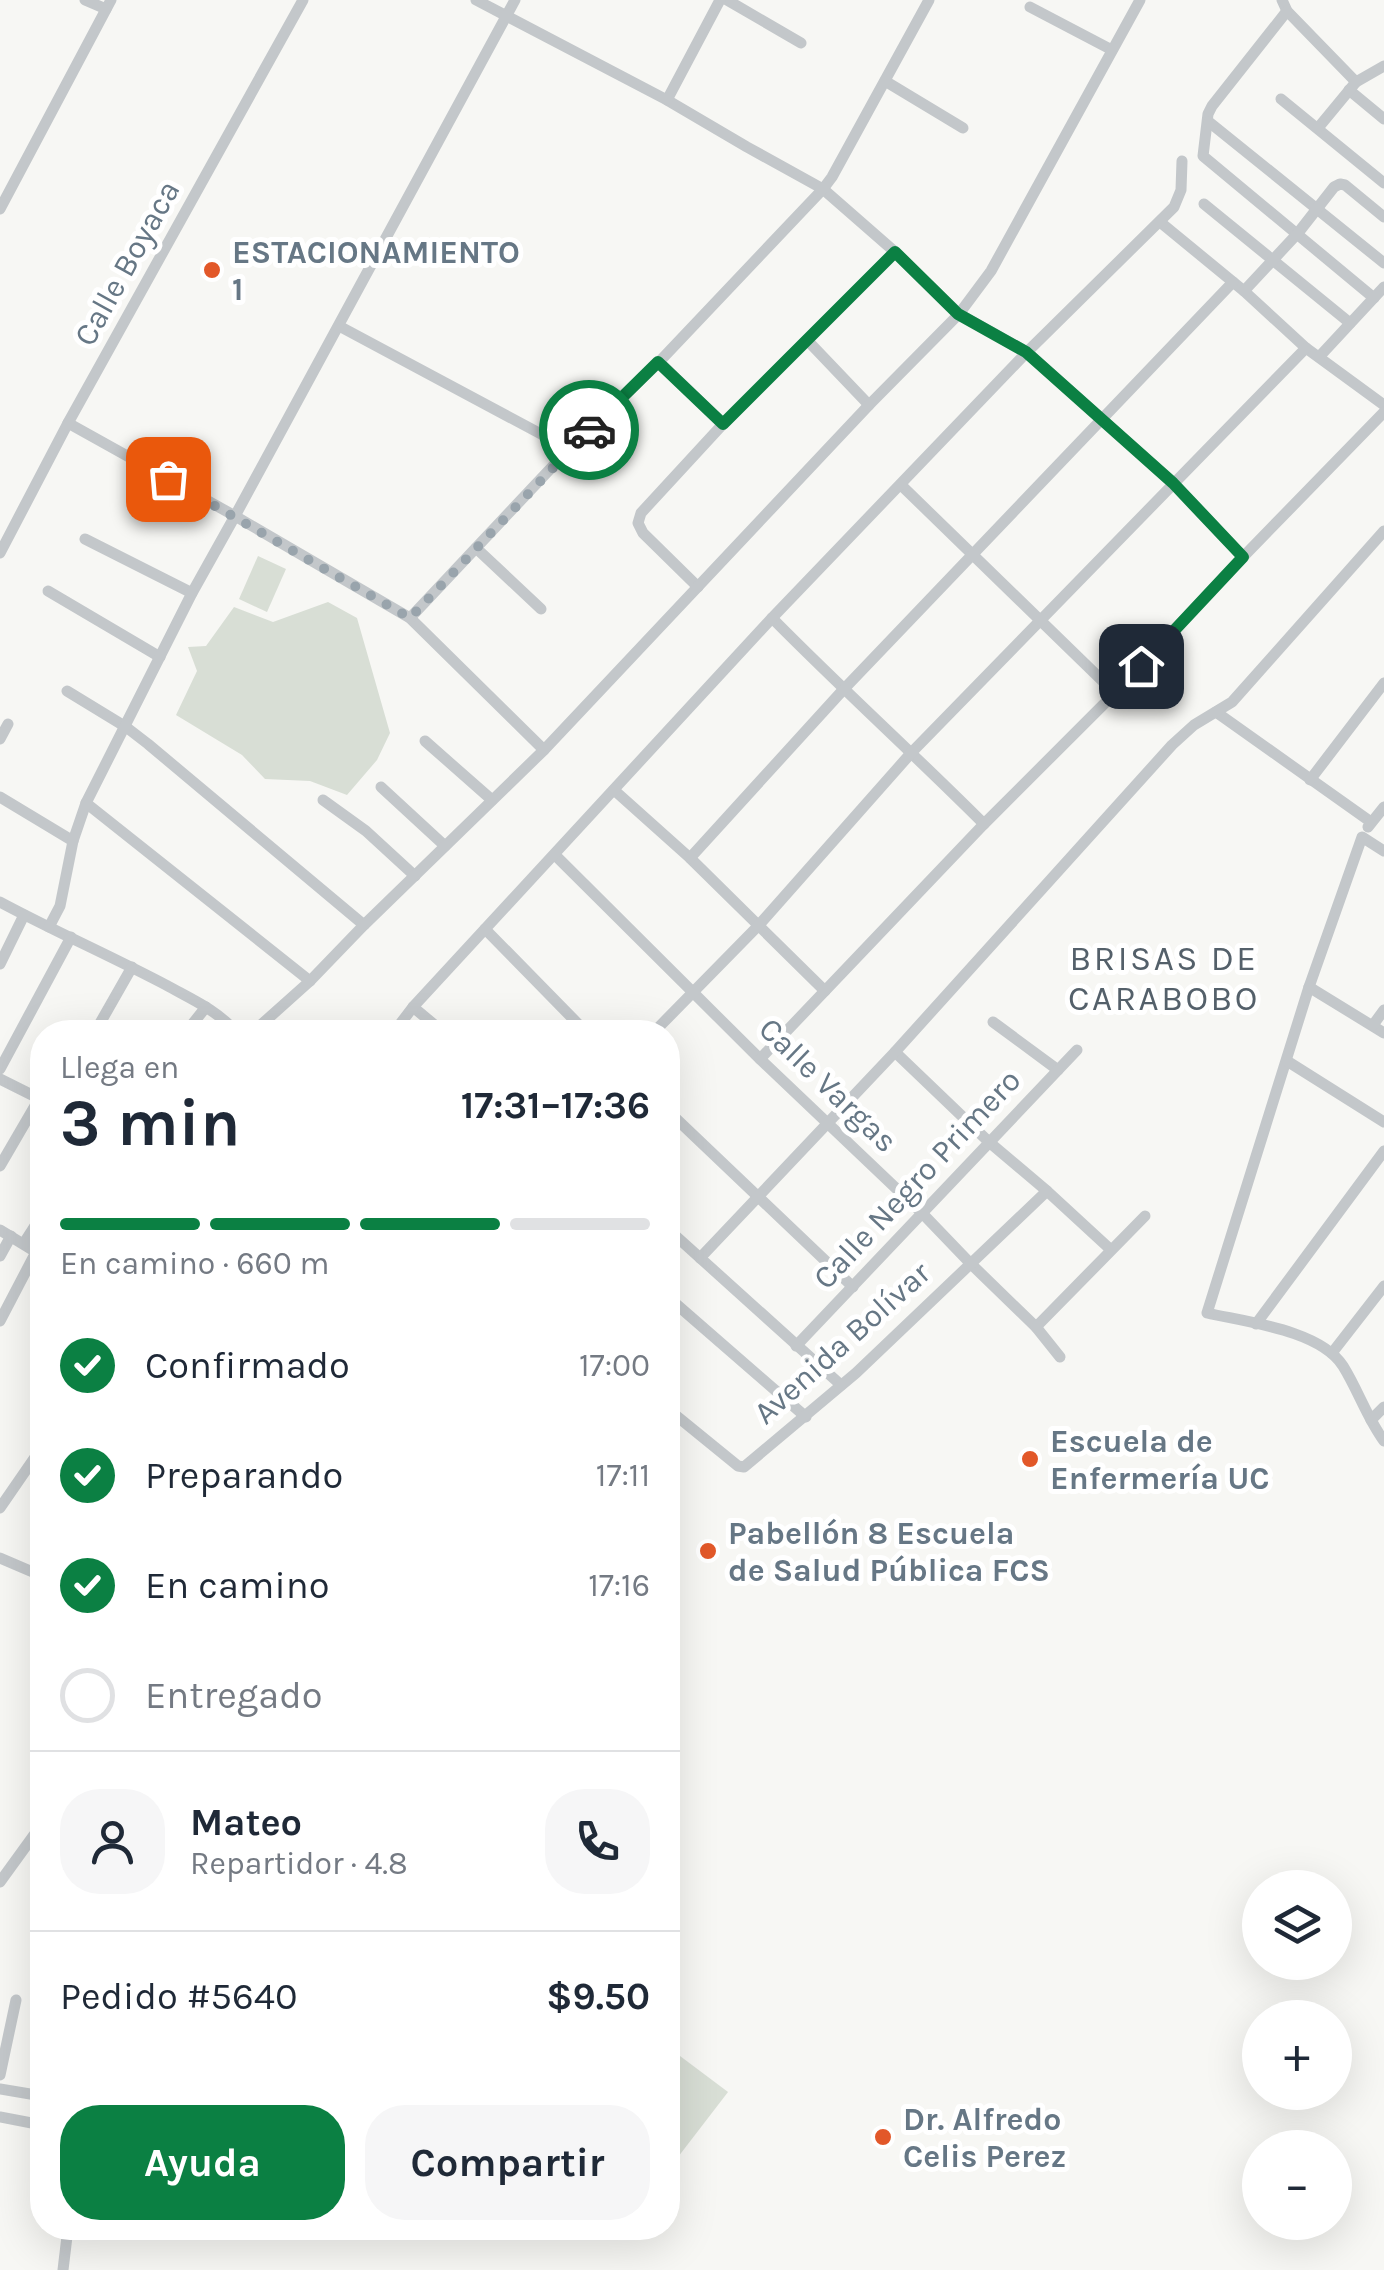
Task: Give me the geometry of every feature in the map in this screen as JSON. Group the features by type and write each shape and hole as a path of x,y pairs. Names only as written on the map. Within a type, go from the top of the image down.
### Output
{"street":[{"path":"0,207 109,5 85,0"},
{"name":"Calle Boyaca","path":"0,553 303,0"},
{"path":"476,0 667,100 823,189 958,314 1026,352 1173,483 1243,557"},
{"path":"50,927 65,888 73,841 86,803 192,593 515,0"},
{"path":"667,100 724,0 801,43"},
{"path":"410,618 823,189 929,0"},
{"path":"266,1020 544,750 958,314 992,272 1140,0"},
{"path":"1374,298 1207,160 1203,150 1212,106 1284,6 1384,120"},
{"path":"1030,7 1112,50"},
{"path":"1318,128 1352,86 1384,66"},
{"path":"885,81 964,128"},
{"path":"1281,99 1384,184"},
{"path":"1209,122 1384,263"},
{"path":"403,1020 772,618 1026,352 1174,207 1181,190 1182,160"},
{"path":"1244,291 1340,184 1384,217"},
{"path":"1204,204 1350,323"},
{"path":"760,1059 1115,693 1384,408 1306,348 1160,222"},
{"path":"698,587 643,532 638,522 641,513 723,424 895,252"},
{"path":"690,858 844,690 1233,282"},
{"path":"1319,357 1384,287"},
{"path":"338,326 570,449"},
{"path":"807,340 869,405"},
{"path":"665,1020 758,926 912,752 1306,348"},
{"path":"658,362 723,424"},
{"path":"68,423 410,618 544,750"},
{"path":"901,484 1115,693"},
{"path":"700,1258 895,1052 1172,745 1194,725 1232,702 1384,531"},
{"path":"85,539 192,593"},
{"path":"476,548 541,609"},
{"path":"48,591 160,657"},
{"path":"772,618 984,824"},
{"path":"1310,780 1384,683"},
{"path":"67,691 126,727 364,925"},
{"path":"1216,712 1371,822"},
{"path":"0,740 8,724"},
{"path":"425,740 492,800"},
{"path":"381,787 445,846"},
{"path":"614,790 690,858 825,991"},
{"path":"0,797 73,841"},
{"path":"323,800 366,830 414,876"},
{"path":"86,803 310,981"},
{"path":"1384,807 1362,837 1309,987 1207,1313 1297,1336 1332,1353 1342,1364 1384,1441"},
{"path":"1362,837 1384,851"},
{"name":"Calle Vargas","path":"555,855 922,1213 1036,1327 1060,1358"},
{"path":"0,902 132,967 224,1020"},
{"path":"0,964 24,915"},
{"path":"485,929 574,1020"},
{"path":"0,1069 71,937"},
{"path":"102,1020 132,967"},
{"path":"1309,987 1378,1029 1384,1010"},
{"path":"195,1020 206,1006"},
{"path":"413,1007 428,1020"},
{"path":"993,1022 1058,1070"},
{"name":"Calle Negro Primero","path":"796,1346 1077,1050"},
{"path":"895,1052 1110,1250"},
{"path":"1287,1061 1384,1122"},
{"path":"0,1079 30,1094"},
{"path":"0,1166 30,1117"},
{"path":"680,1122 853,1287"},
{"path":"1256,1324 1384,1151"},
{"name":"Avenida Bolívar","path":"680,1419 744,1468 842,1385 1047,1191"},
{"path":"1036,1327 1145,1216"},
{"path":"0,1256 6,1233 30,1248"},
{"path":"24,1244 30,1234"},
{"path":"680,1240 842,1385"},
{"path":"0,1321 30,1264"},
{"path":"1332,1353 1384,1286"},
{"path":"680,1307 806,1416"},
{"path":"1371,1420 1384,1407"},
{"path":"0,1508 30,1464"},
{"path":"0,1558 30,1571"},
{"path":"0,1882 30,1841"},
{"path":"0,2074 16,2000"},
{"path":"0,2089 30,2094"},
{"path":"0,2117 30,2123"},
{"path":"63,2270 67,2240"}],"shaded area":[{"path":"258,556 286,569 267,612 239,599"},
{"path":"328,602 357,618 390,733 377,760 347,795 310,781 265,779 242,755 176,715 197,671 188,647 206,646 234,607 273,622"},
{"path":"680,2056 728,2092 680,2154"}],"way so far":[{"path":"168,479 410,618 589,430"}],"place":[{"name":"ESTACIONAMIENTO 1","path":"212,270"},
{"name":"Escuela de Enfermería UC","path":"1030,1459"},
{"name":"Pabellón 8 Escuela de Salud Pública FCS","path":"708,1551"},
{"name":"Dr. Alfredo Celis Perez","path":"883,2137"}],"district":[{"name":"BRISAS DE CARABOBO","path":"1164,978"}],"route":[{"path":"589,430 658,362 723,424 895,252 958,314 1026,352 1173,483 1243,557 1141,666"}]}
